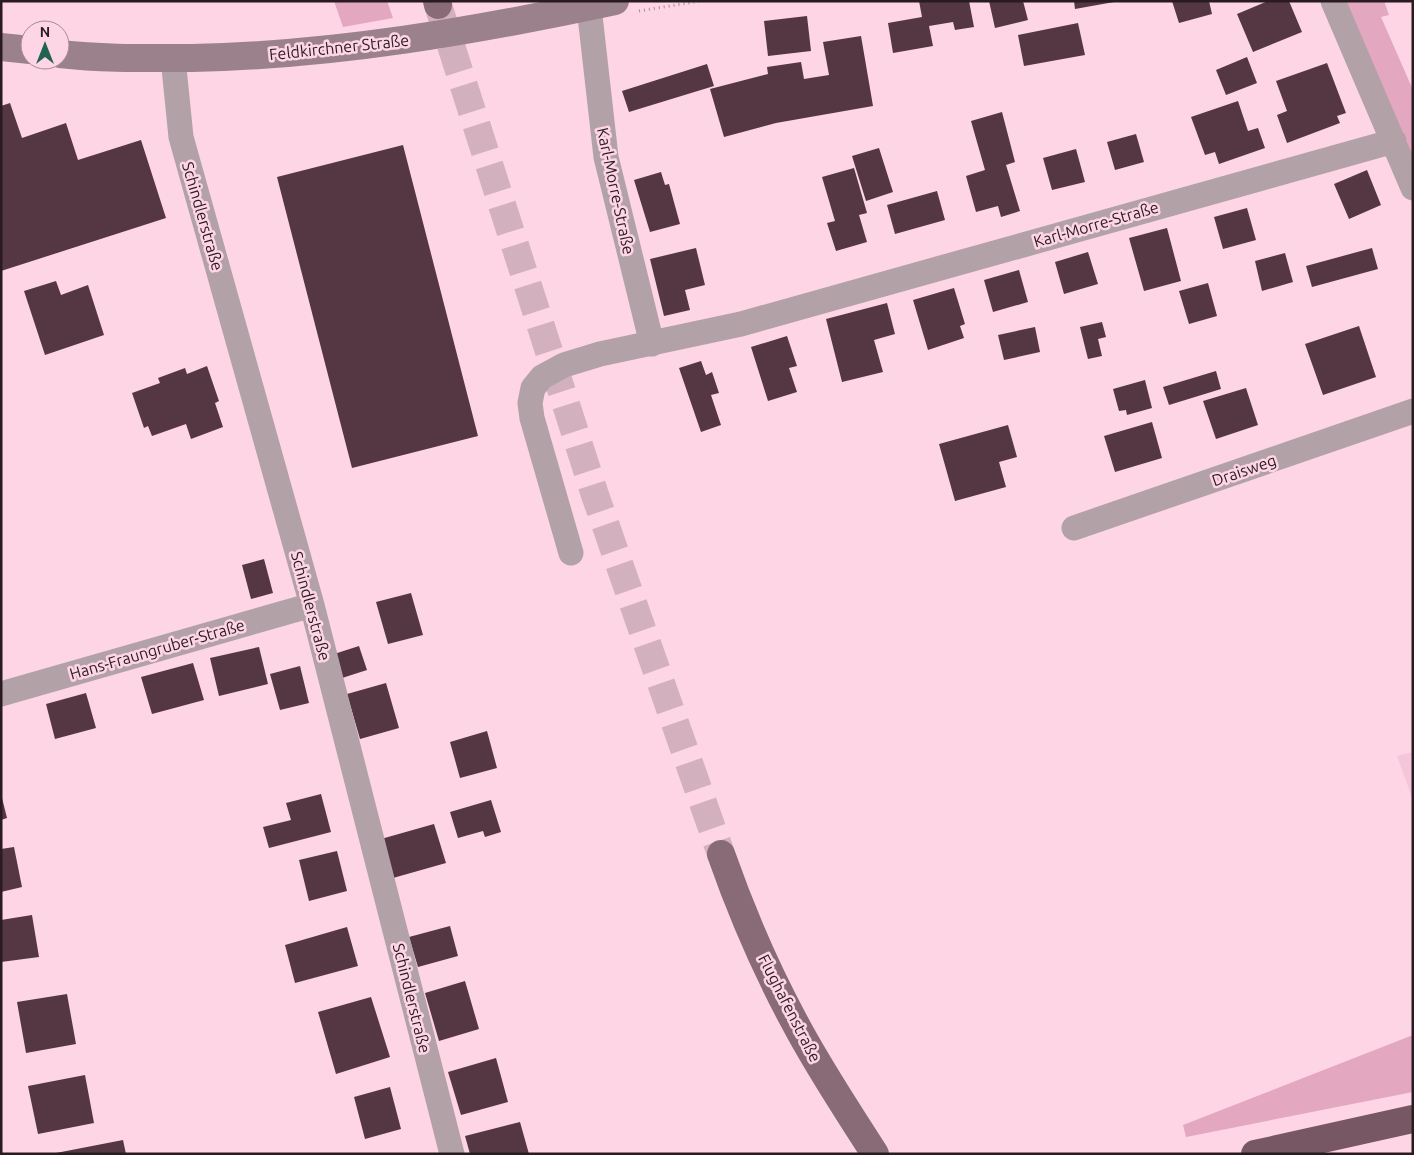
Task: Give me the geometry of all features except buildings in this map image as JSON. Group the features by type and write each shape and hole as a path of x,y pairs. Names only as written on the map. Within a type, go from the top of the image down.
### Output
{"highway":[{"path":"1255,1154 1413,1119"}],"main road":[{"name":"Flughafenstraße","path":"721,854 739,903 794,1021 825,1075 875,1154"}],"street":[{"path":"1333,1 1413,188"},
{"name":"Karl-Morre-Straße","path":"602,4 606,157 652,344"},
{"name":"Feldkirchner Straße","path":"70,55 137,58 251,57 331,50 420,38 602,4"},
{"path":"1,47 20,49"},
{"name":"Schindlerstraße","path":"173,58 181,137 312,605 452,1154"},
{"name":"Karl-Morre-Straße","path":"571,553 532,418 530,402 534,388 542,377 564,365 600,354 741,324 1394,141"},
{"name":"Draisweg","path":"1074,528 1413,411"},
{"name":"Hans-Fraungruber-Straße","path":"1,694 312,605"}],"shaded area":[{"path":"334,1 387,1 393,18 343,27"},
{"path":"1344,1 1384,1 1389,15 1381,17 1413,90 1413,169"},
{"path":"1413,752 1413,800 1397,756"},
{"path":"1413,1035 1413,1092 1186,1137 1183,1125"}],"tunnel":[{"path":"438,5 595,495 721,854"}]}
